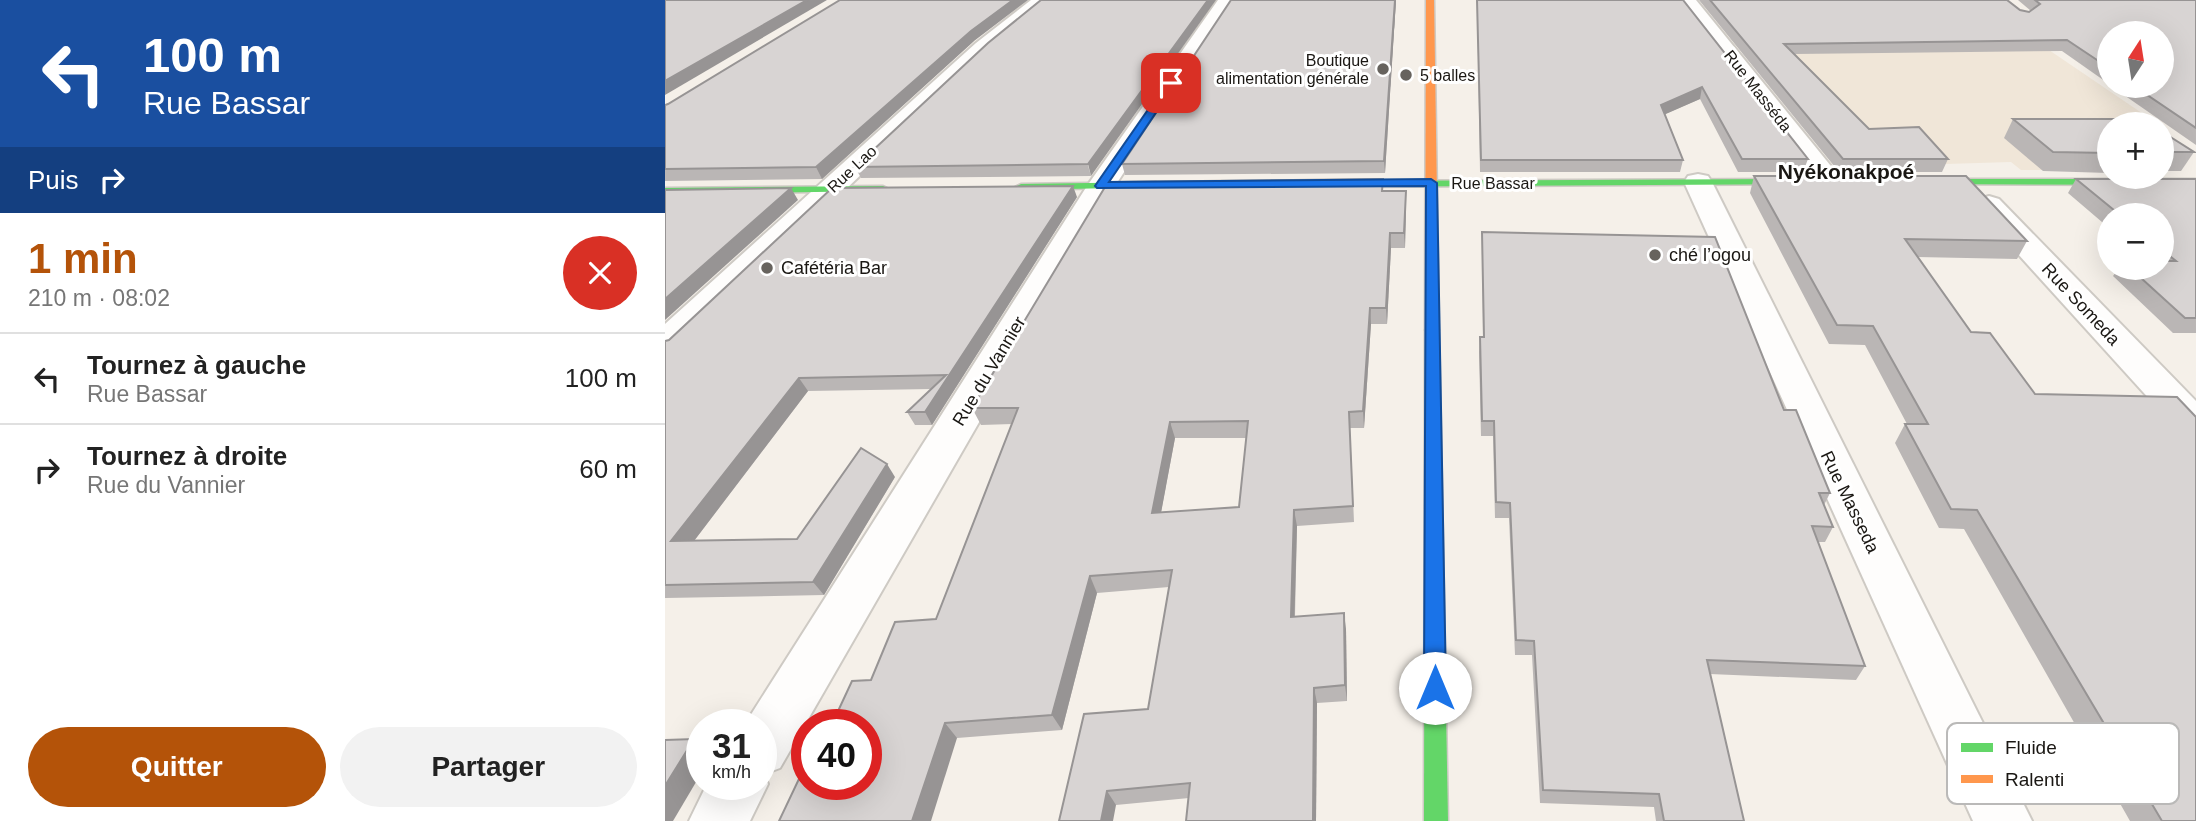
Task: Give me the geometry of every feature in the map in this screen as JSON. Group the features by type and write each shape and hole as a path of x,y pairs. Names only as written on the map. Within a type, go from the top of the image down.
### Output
{"street":[{"name":"Rue Lao","path":"665,343 983,47 1043,0"},
{"name":"Rue du Vannier","path":"777,723 1101,186 1227,0"},
{"path":"1430,0 1436,821"},
{"name":"Rue Masséda","path":"1686,0 1836,182"},
{"name":"Rue Masseda","path":"1698,182 1956,723"},
{"name":"Rue Bassar","path":"1321,184 1836,182"},
{"path":"1898,182 2196,182"},
{"name":"Rue Someda","path":"1967,182 2196,425"},
{"path":"1006,187 1170,185"},
{"path":"665,191 897,188"},
{"path":"718,821 730,800"},
{"name":"Rue Masseda","path":"1995,804 2003,821"}],"shaded area":[{"path":"2012,25 2097,83 2097,98 2120,98 2140,112 2097,112 2097,170 2021,170 2011,162 1848,167 1731,39"}],"building":[{"path":"665,0 807,0 665,81"},
{"path":"840,0 1013,0 971,31 816,167 665,169 665,105"},
{"path":"1041,0 1208,0 1088,164 855,167 988,43"},
{"path":"1231,0 1395,0 1384,161 1122,164"},
{"path":"1477,0 1683,0 1808,159 1742,159 1702,87 1661,105 1683,160 1481,160"},
{"path":"1710,0 2007,0 2020,10 2029,12 2040,4 2035,0 2196,0 2196,128 2152,98 2174,98 2174,21 2097,21 2097,60 2067,40 1784,44 1869,129 1919,127 1948,159 1843,159"},
{"path":"2013,119 2097,119 2097,153 2053,152"},
{"path":"2174,139 2194,152 2174,152"},
{"path":"1754,176 1966,176 2027,241 1905,239 1971,332 1990,333 2035,394 2177,397 2196,417 2196,821 2162,821 2152,804 2179,804 2179,723 2104,723 1977,510 1951,509 1905,424 1928,424 1873,326 1837,325"},
{"path":"1383,179 1382,191 1406,191 1404,233 1390,233 1386,308 1370,308 1363,411 1349,412 1353,506 1294,510 1291,617 1344,613 1345,685 1314,688 1313,821 1186,821 1190,783 1107,791 1101,821 1059,821 1084,714 1148,709 1172,570 1090,576 1052,715 945,723 912,821 779,821 791,796 791,800 882,800 882,709 839,709 852,681 871,680 895,622 936,619 1018,408 972,408 1108,182","holes":["1248,421 1239,507 1152,513 1170,422"]},
{"path":"2076,179 2097,179 2097,189 2174,189 2174,179 2196,179 2196,318 2185,318 2143,280 2174,280 2174,203 2105,203"},
{"path":"1073,186 925,412 907,412 946,375 799,378 671,541 797,539 861,448 887,464 813,582 665,585 665,341 832,188"},
{"path":"791,188 665,299 665,190"},
{"path":"1482,232 1715,237 1784,410 1796,410 1830,493 1819,493 1833,527 1812,526 1865,666 1707,660 1744,821 1664,821 1659,794 1543,790 1534,641 1516,640 1510,503 1496,502 1494,421 1482,421"},
{"path":"686,739 686,752 665,786 665,740"}],"traffic: fast":[{"path":"1332,184 1804,182"},
{"path":"1920,182 2196,182"},
{"path":"1021,187 1156,185"},
{"path":"665,191 883,189"},
{"path":"1432,330 1436,821"}],"traffic: slow":[{"path":"1430,0 1432,330"}],"place":[{"name":"Boutique alimentation générale","path":"1383,69"},
{"name":"5 balles","path":"1406,75"},
{"name":"ché l’ogou","path":"1655,255"},
{"name":"Cafétéria Bar","path":"767,268"}],"district":[{"name":"Nyékonakpoé","path":"1846,171"}],"route":[{"path":"1171,83 1101,186 1431,183 1435,688"}]}
